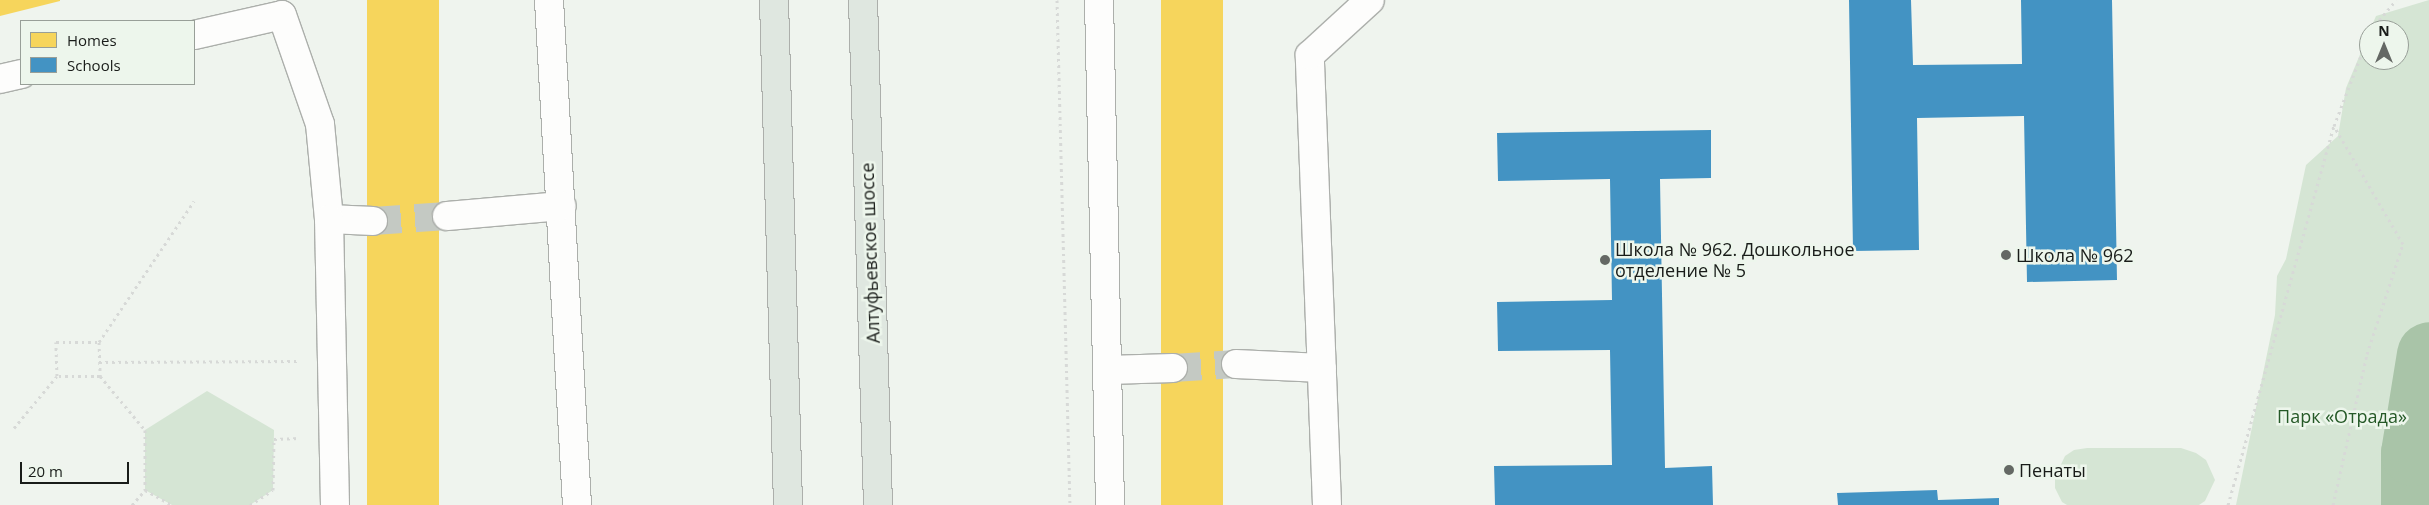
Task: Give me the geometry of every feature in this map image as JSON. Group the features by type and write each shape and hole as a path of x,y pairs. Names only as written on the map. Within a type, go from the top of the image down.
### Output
{"main road":[{"path":"774,0 788,505"},
{"name":"Алтуфьевское шоссе","path":"863,0 878,505"}],"lane":[{"path":"549,0 562,206 577,505"},
{"path":"1099,0 1110,505"},
{"path":"1327,505 1310,54 1370,0"},
{"path":"195,35 282,14 320,124 329,219 335,505"},
{"path":"0,79 20,74"},
{"path":"447,216 562,206"},
{"path":"329,219 373,221"},
{"path":"1236,364 1322,368"},
{"path":"1108,370 1173,368"}],"path":[{"path":"1057,0 1070,505"},
{"path":"2379,20 2396,0"},
{"path":"2228,505 2334,126 2359,60"},
{"path":"2333,505 2367,354 2403,244 2334,126"},
{"path":"132,505 145,490 145,430 100,376 100,342 194,201"},
{"path":"14,428 56,376 56,342 100,342"},
{"path":"100,362 332,361"},
{"path":"56,376 100,376"},
{"path":"250,505 273,490 274,439"},
{"path":"145,490 172,505"}],"green space":[{"name":"Парк «Отрада»","path":"2429,0 2429,505 2236,505 2275,315 2277,276 2286,259 2306,165 2338,136 2346,88 2359,57 2359,70 2409,70 2409,20 2374,20 2376,16"},
{"path":"207,391 274,430 273,490 250,505 172,505 145,490 145,430"},
{"path":"2087,448 2181,448 2196,453 2206,460 2215,480 2205,501 2199,505 2067,505 2062,502 2055,488 2055,477 2065,456 2074,450"}],"building: Homes":[{"path":"0,0 60,0 60,1 0,16"},
{"path":"367,0 439,0 439,505 367,505"},
{"path":"1161,0 1223,0 1223,505 1161,505"}],"building: Schools":[{"path":"1849,0 1911,0 1913,65 2022,64 2021,0 2112,0 2117,280 2027,282 2024,116 1917,118 1919,250 1853,251"},
{"path":"1711,130 1711,178 1660,179 1665,468 1712,466 1713,505 1495,505 1494,466 1612,465 1610,350 1498,351 1497,302 1612,300 1610,179 1498,181 1497,133"},
{"path":"1937,490 1938,500 1999,498 1999,505 1838,505 1837,493"}],"waterway":[{"path":"2413,505 2413,453 2429,354"}],"tunnel":[{"path":"373,221 447,216"},
{"path":"1173,368 1236,364"}],"place":[{"name":"Школа № 962","path":"2006,255"},
{"name":"Школа № 962. Дошкольное отделение № 5","path":"1605,260"},
{"name":"Пенаты","path":"2009,470"}]}
